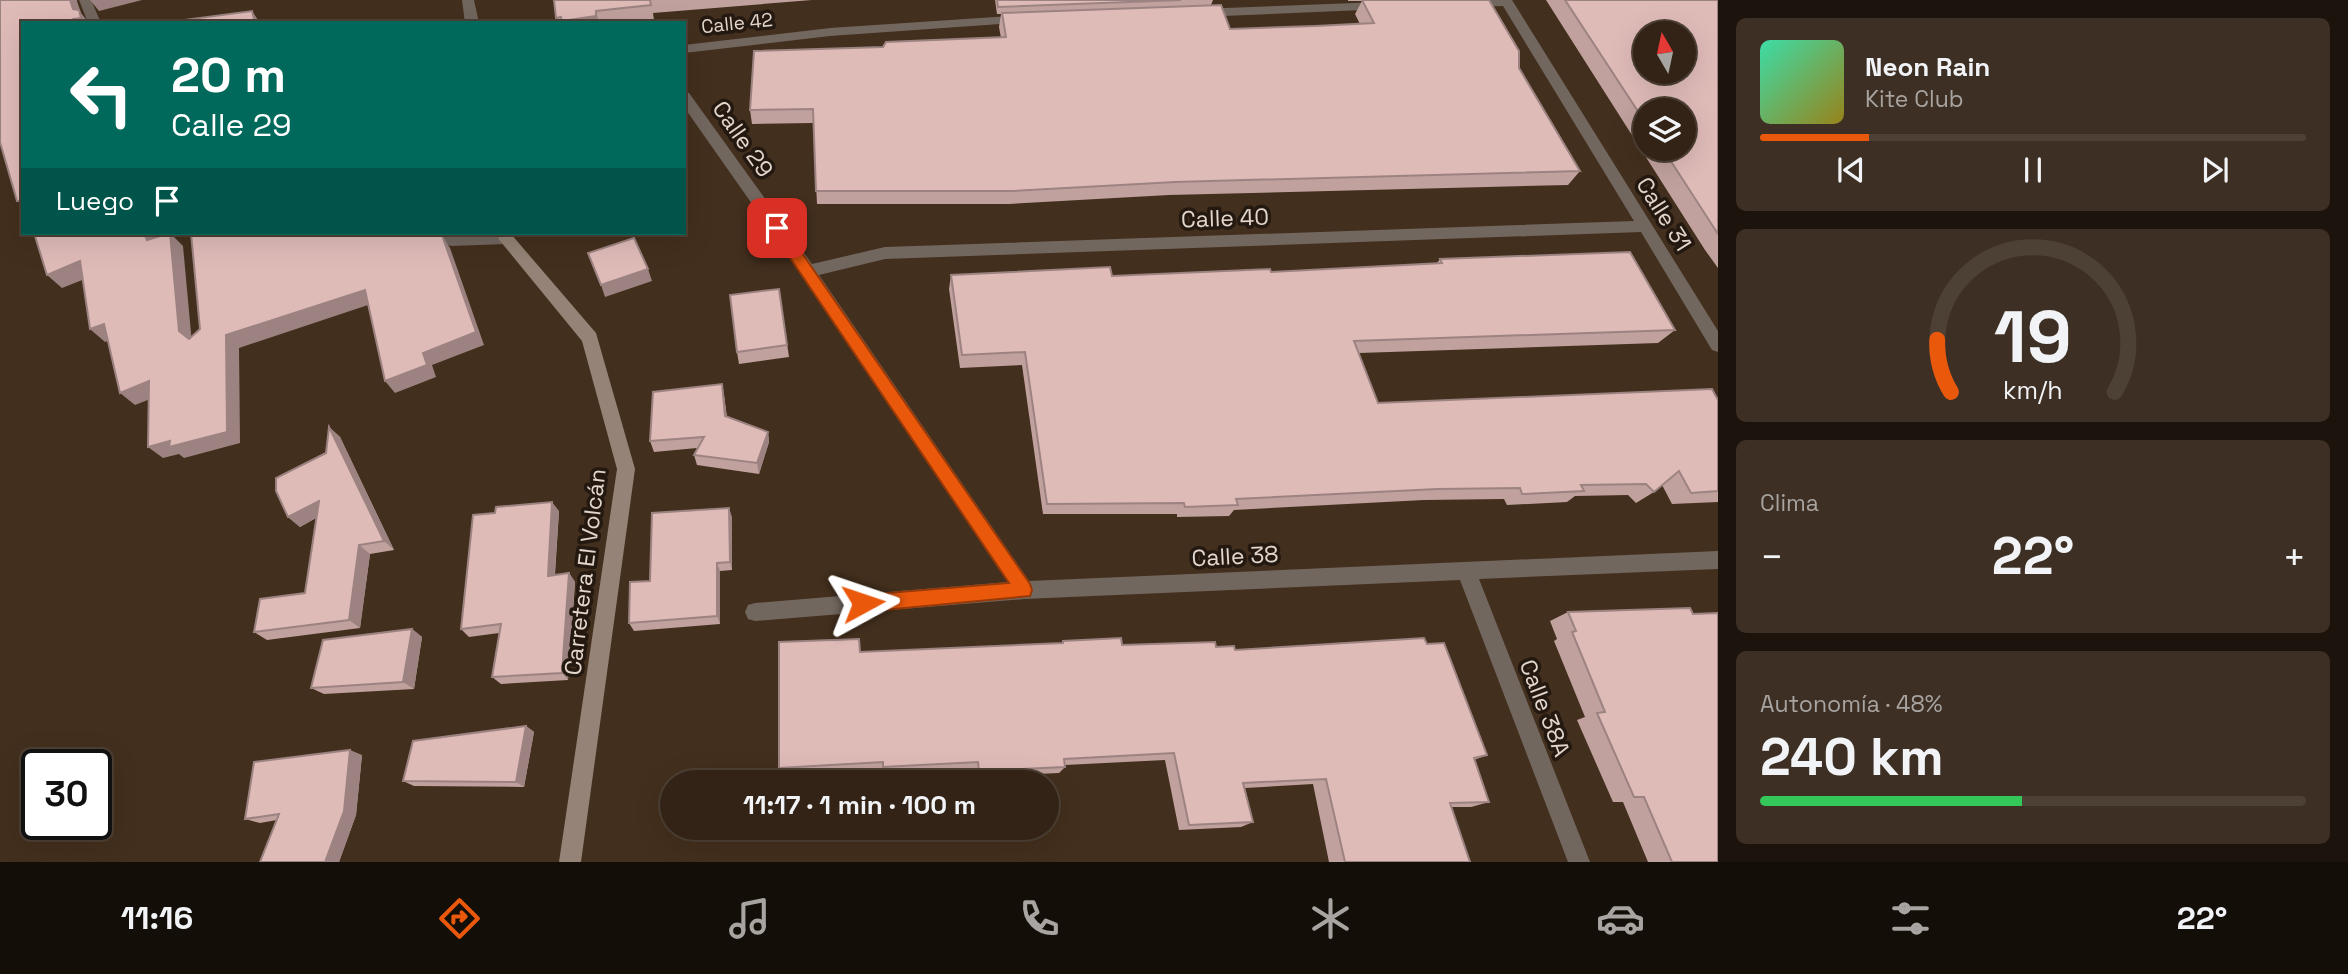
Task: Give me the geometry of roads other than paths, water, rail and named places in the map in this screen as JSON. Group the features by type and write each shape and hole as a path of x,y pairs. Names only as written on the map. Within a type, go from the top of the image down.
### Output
{"street":[{"path":"85,0 94,21"},
{"path":"468,0 472,21"},
{"path":"1452,4 1506,1"},
{"name":"Calle 31","path":"1506,1 1718,345"},
{"path":"1180,14 1398,6"},
{"name":"Calle 42","path":"686,48 830,32 1043,19"},
{"name":"Calle 29","path":"686,99 808,271 1024,590"},
{"name":"Calle 40","path":"808,271 885,253 1645,226"},
{"path":"438,235 451,240 506,235"},
{"name":"Carretera El Volcán","path":"506,235 590,338 626,469 570,862"},
{"name":"Calle 38","path":"755,612 1024,590 1718,560"},
{"name":"Calle 38A","path":"1466,571 1579,862"}]}
